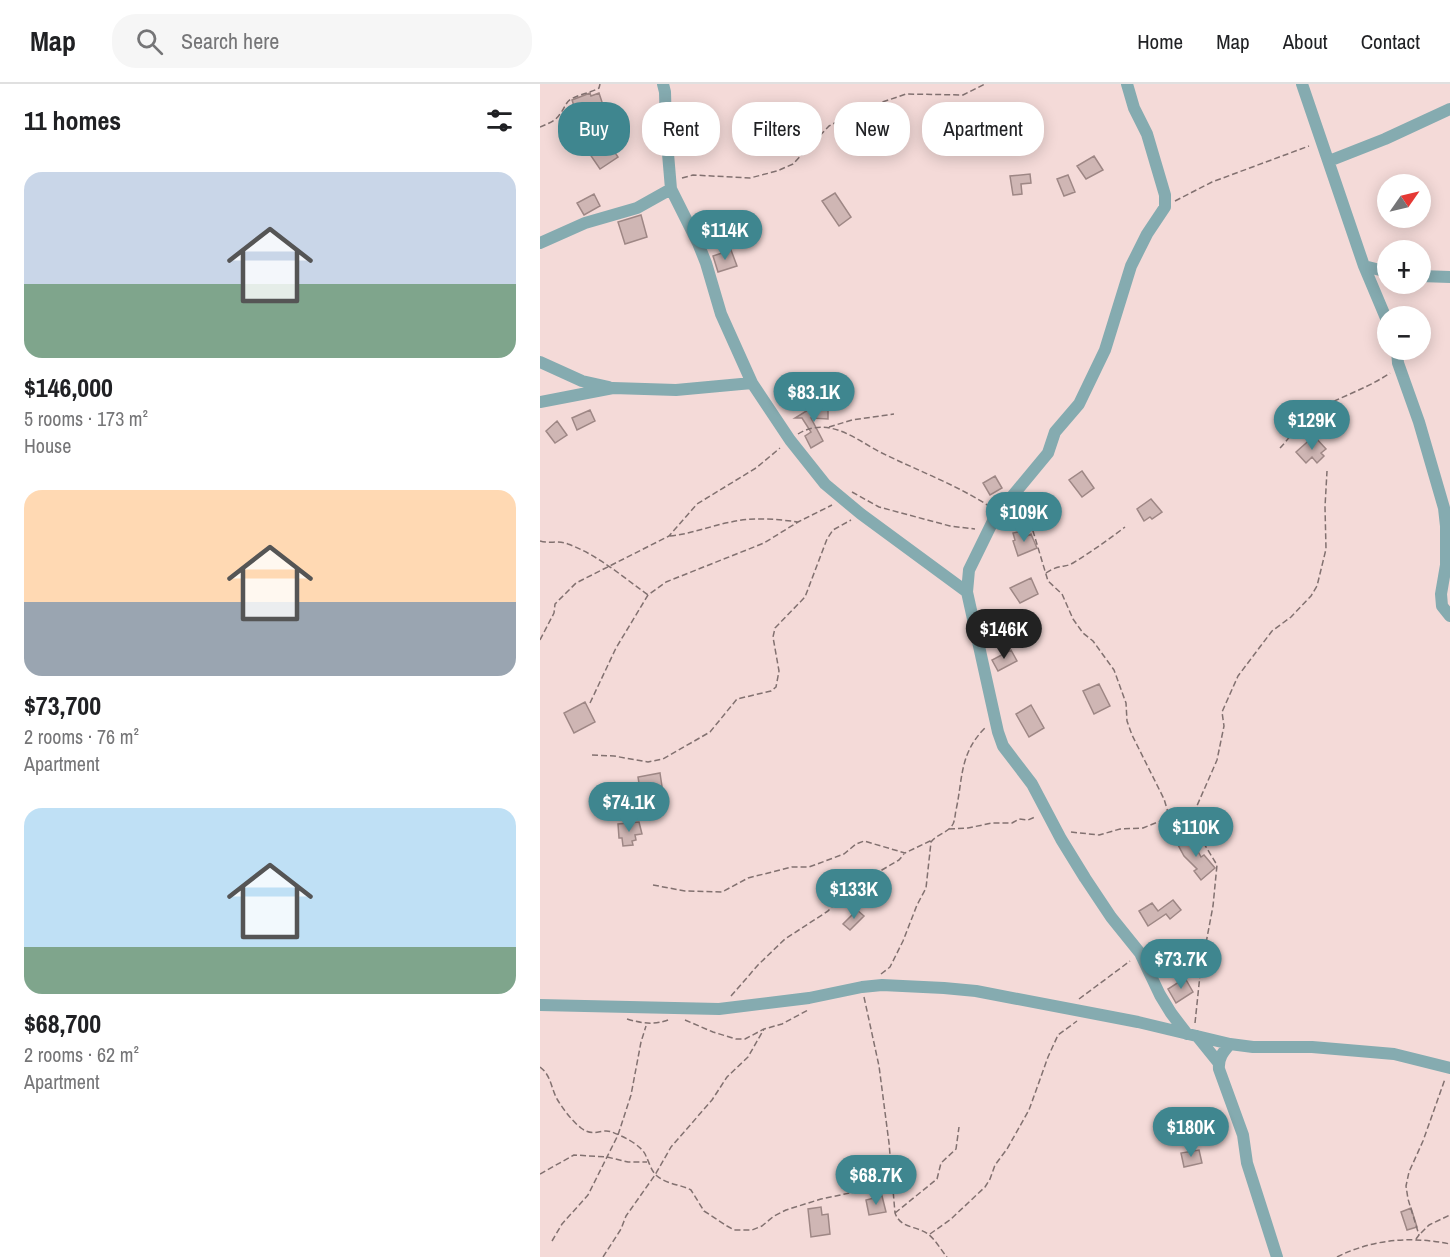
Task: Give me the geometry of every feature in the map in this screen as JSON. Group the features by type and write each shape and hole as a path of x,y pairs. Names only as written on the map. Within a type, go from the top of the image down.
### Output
{"street":[{"path":"663,84 671,186 698,243 721,314 752,383 790,440 825,484 844,494 861,514 967,592"},
{"path":"1127,84 1134,108 1147,134 1165,195 1165,207 1147,234 1131,266 1105,350 1079,404 1055,432 1047,453 995,518 969,570 967,592 994,718 1003,746 1032,784 1061,839 1111,916 1140,953 1171,1013 1218,1062 1243,1136 1247,1163 1277,1257"},
{"path":"1302,84 1364,266 1381,306"},
{"path":"1329,161 1385,139 1450,109"},
{"path":"540,243 585,223 637,208 671,186"},
{"path":"1364,266 1377,269"},
{"path":"1431,276 1450,277"},
{"path":"1398,360 1444,508 1446,566 1441,594 1442,606 1450,616"},
{"path":"540,362 582,381 613,388 676,390 730,383 752,383"},
{"path":"540,402 613,388"},
{"path":"948,577 969,570"},
{"path":"540,1005 719,1009 809,998 867,987 944,988 1138,1022 1230,1044 1253,1047 1312,1047 1394,1054 1450,1068"},
{"path":"1218,1062 1220,1055 1230,1044"}],"path":[{"path":"540,127 561,114 565,104 573,98 594,91 600,84"},
{"path":"671,186 693,174 750,178 777,171 793,164 829,126 859,110 906,94 963,95 985,84"},
{"path":"1165,207 1212,182 1321,141"},
{"path":"1280,448 1292,437 1305,418 1383,378 1393,371 1398,363"},
{"path":"540,640 554,613 555,604 576,583 669,536 697,504 756,468 801,431 894,414"},
{"path":"590,703 616,648 648,596 666,582 764,543 844,494 860,495 879,507 950,526 973,529 995,518 974,496 882,452 852,434 828,427"},
{"path":"1192,1035 1200,975 1214,906 1217,865 1203,842 1196,824 1196,808 1217,760 1224,726 1222,712 1238,676 1272,631 1291,617 1311,596 1317,586 1326,549 1324,507 1327,471"},
{"path":"1014,512 1017,519 1033,531 1048,581 1062,594 1073,619 1114,670 1126,703 1127,721 1132,735 1172,822"},
{"path":"592,755 648,762 663,759 710,732 720,722 727,708 737,699 771,691 776,687 779,671 773,637 775,628 805,597 827,539 833,530 861,514"},
{"path":"669,536 684,535 733,521 781,519 798,522"},
{"path":"1046,573 1056,566 1070,566 1125,527"},
{"path":"540,541 566,543 609,566 648,596"},
{"path":"540,631 543,634"},
{"path":"719,1009 758,965 785,939 828,911 852,886 948,830 954,823 960,797 960,777 966,754 977,736 994,718"},
{"path":"948,830 992,823 1012,823 1019,819 1028,820 1047,813"},
{"path":"1066,829 1099,835 1143,828 1163,820 1196,824"},
{"path":"933,839 926,888 917,904 906,934 890,967 867,987 889,1143 895,1213 904,1226 930,1235 947,1257"},
{"path":"652,885 685,891 722,892 748,878 792,867 810,867 844,855 856,844 864,841 905,853"},
{"path":"1066,1010 1140,953"},
{"path":"680,1019 736,1039 745,1039 764,1029 782,1024 814,1007"},
{"path":"930,1235 985,1187 995,1165 1029,1110 1058,1035 1087,1014"},
{"path":"626,1019 647,1025 671,1019"},
{"path":"552,1241 562,1224 588,1195 618,1135 631,1095 641,1042 647,1025"},
{"path":"603,1257 670,1147 712,1100 727,1077 748,1057 764,1029"},
{"path":"540,1067 551,1082 558,1100 581,1129 594,1134 608,1131 636,1144 646,1154 655,1175 674,1186 691,1190 704,1211 734,1230 752,1230 786,1210 821,1199 874,1188 893,1193"},
{"path":"1419,1234 1406,1186 1409,1172 1450,1068"},
{"path":"895,1213 937,1179 941,1164 956,1149 959,1127"},
{"path":"540,1174 574,1155 607,1157 628,1162 648,1162"},
{"path":"1416,1239 1429,1225 1450,1215"},
{"path":"1337,1257 1355,1248 1388,1240 1416,1239 1450,1244"}],"building":[{"path":"590,93 591,96 599,93 602,102 573,102 572,100"},
{"path":"591,156 617,156 618,157 600,169"},
{"path":"1094,156 1103,170 1086,179 1077,166"},
{"path":"1030,174 1031,183 1021,184 1022,194 1013,195 1010,176"},
{"path":"1068,175 1075,192 1064,196 1057,179"},
{"path":"835,193 851,217 839,226 822,201"},
{"path":"594,194 600,206 584,215 577,203"},
{"path":"641,215 647,237 625,244 618,222"},
{"path":"731,250 737,266 718,272 713,256"},
{"path":"816,405 828,405 828,419 811,418 823,441 811,448 805,436 811,432 802,418 795,418"},
{"path":"590,410 595,421 577,430 572,418"},
{"path":"557,421 567,435 555,443 546,431"},
{"path":"1314,436 1326,449 1321,453 1324,456 1317,463 1312,457 1306,463 1296,452"},
{"path":"1082,471 1094,488 1082,497 1069,480"},
{"path":"995,476 1002,488 990,495 983,483"},
{"path":"1151,499 1162,512 1144,521 1137,509"},
{"path":"1023,531 1025,537 1031,534 1037,548 1018,556 1013,533"},
{"path":"1031,578 1038,594 1020,603 1010,588"},
{"path":"1011,650 1017,661 998,671 992,660"},
{"path":"1099,684 1110,706 1094,714 1083,691"},
{"path":"585,702 595,722 574,733 564,713"},
{"path":"1031,705 1044,728 1029,737 1016,714"},
{"path":"660,773 663,793 641,796 638,777"},
{"path":"639,822 642,834 635,835 636,840 632,841 633,845 623,846 622,838 619,838 618,824"},
{"path":"1190,836 1201,857 1204,855 1215,868 1201,880 1194,871 1197,869 1184,856 1177,843"},
{"path":"1173,900 1181,910 1170,919 1166,914 1148,926 1139,911 1152,903 1158,911"},
{"path":"857,910 864,916 850,930 843,924"},
{"path":"1185,978 1193,992 1176,1003 1168,989"},
{"path":"1199,1150 1202,1163 1184,1167 1181,1153"},
{"path":"882,1196 886,1212 869,1215 866,1200"},
{"path":"821,1207 822,1215 828,1214 830,1234 811,1237 808,1209"},
{"path":"1411,1208 1417,1227 1407,1230 1401,1212"}]}
